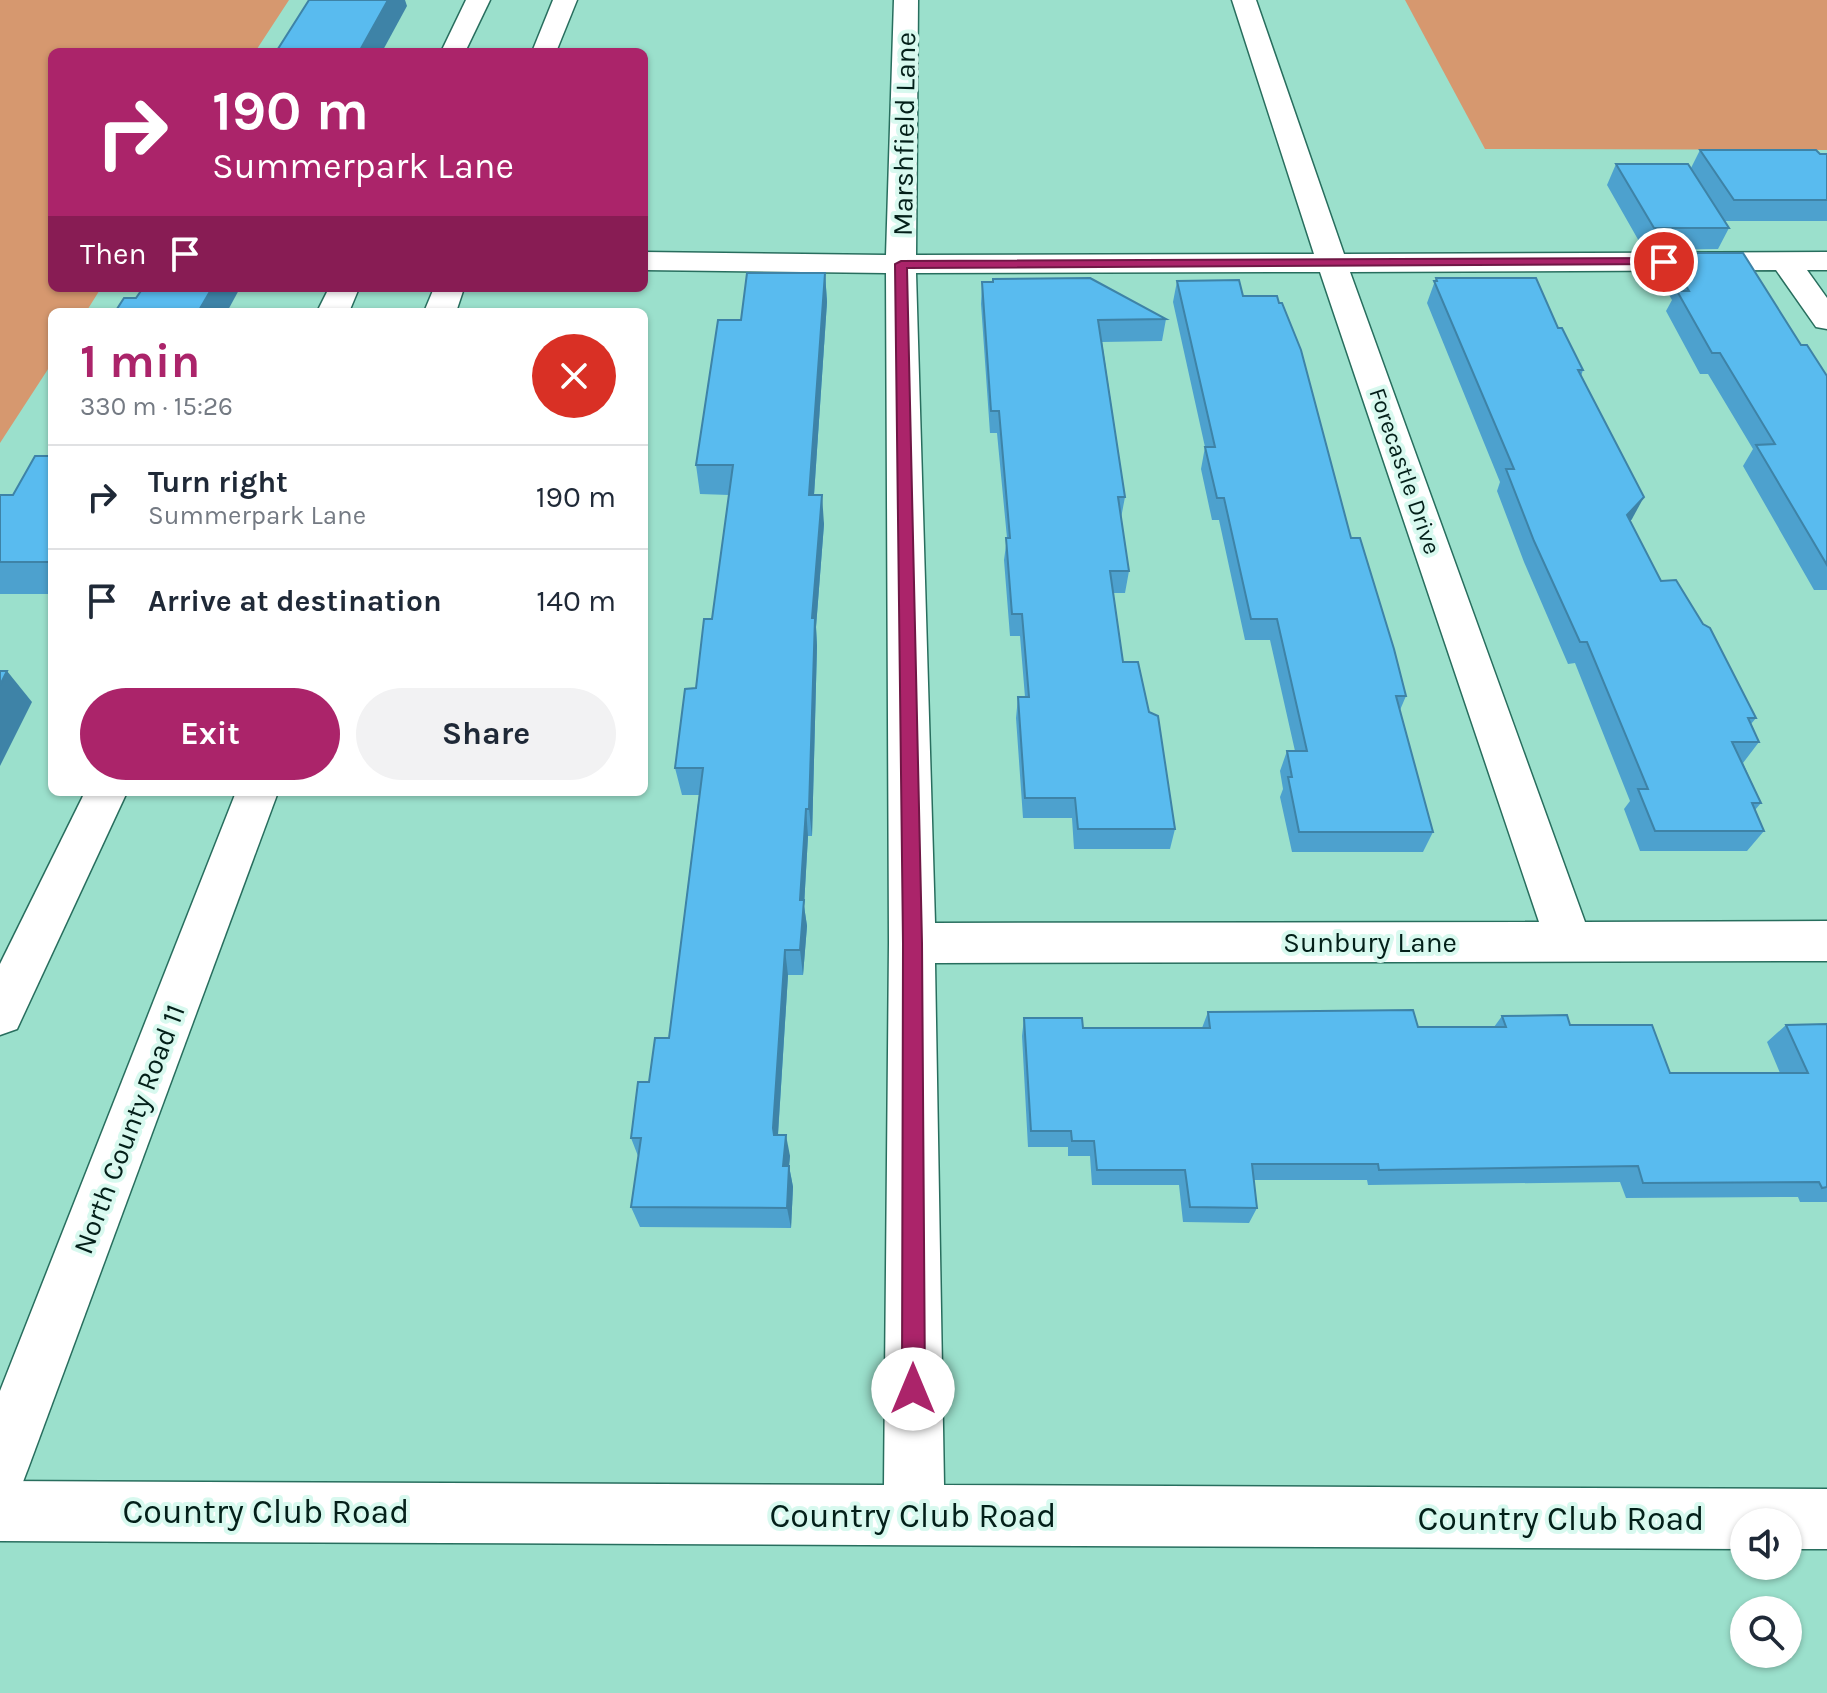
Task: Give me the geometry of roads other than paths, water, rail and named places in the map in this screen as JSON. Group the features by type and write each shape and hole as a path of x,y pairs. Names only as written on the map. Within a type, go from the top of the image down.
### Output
{"street":[{"path":"455,48 478,0"},
{"path":"546,48 565,0"},
{"name":"Marshfield Lane","path":"906,0 901,264 912,943 914,1516"},
{"name":"Forecastle Drive","path":"1244,0 1332,263 1569,941"},
{"path":"648,261 901,264 1827,261"},
{"path":"1785,261 1827,320"},
{"path":"0,1014 104,796"},
{"name":"North County Road 11","path":"0,1466 255,796"},
{"name":"Sunbury Lane","path":"912,943 1827,941"},
{"name":"Country Club Road","path":"0,1511 1827,1519"}]}
